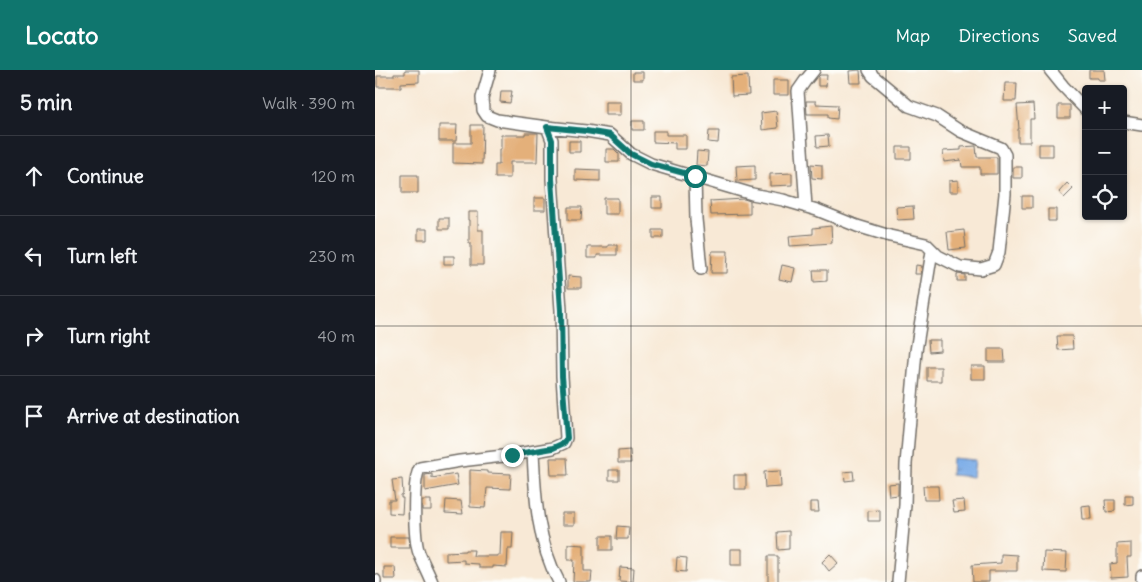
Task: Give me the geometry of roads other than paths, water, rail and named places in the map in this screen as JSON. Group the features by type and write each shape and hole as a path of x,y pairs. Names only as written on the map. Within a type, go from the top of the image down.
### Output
{"street":[{"path":"490,70 482,98 483,110 487,116 497,120 610,135 631,154 651,164 752,194 783,200 817,210 857,226 890,236 926,244 938,256 960,267 981,269 994,265 999,252 1005,194 1005,155 1001,148 960,131 937,116 909,106 873,76 869,70"},
{"path":"806,207 798,91 814,70"},
{"path":"1050,70 1082,106"},
{"path":"1127,123 1142,125"},
{"path":"432,582 419,552 415,537 415,495 417,472 420,468 553,448 564,443 567,438 552,179 552,140 547,127"},
{"path":"695,176 696,219 701,269"},
{"path":"898,582 905,505 906,464 917,350 933,251"},
{"path":"533,452 537,508 542,537 559,582"},
{"path":"1142,576 1142,582"}],"water":[{"path":"952,458 975,460 973,477 951,475"}]}
